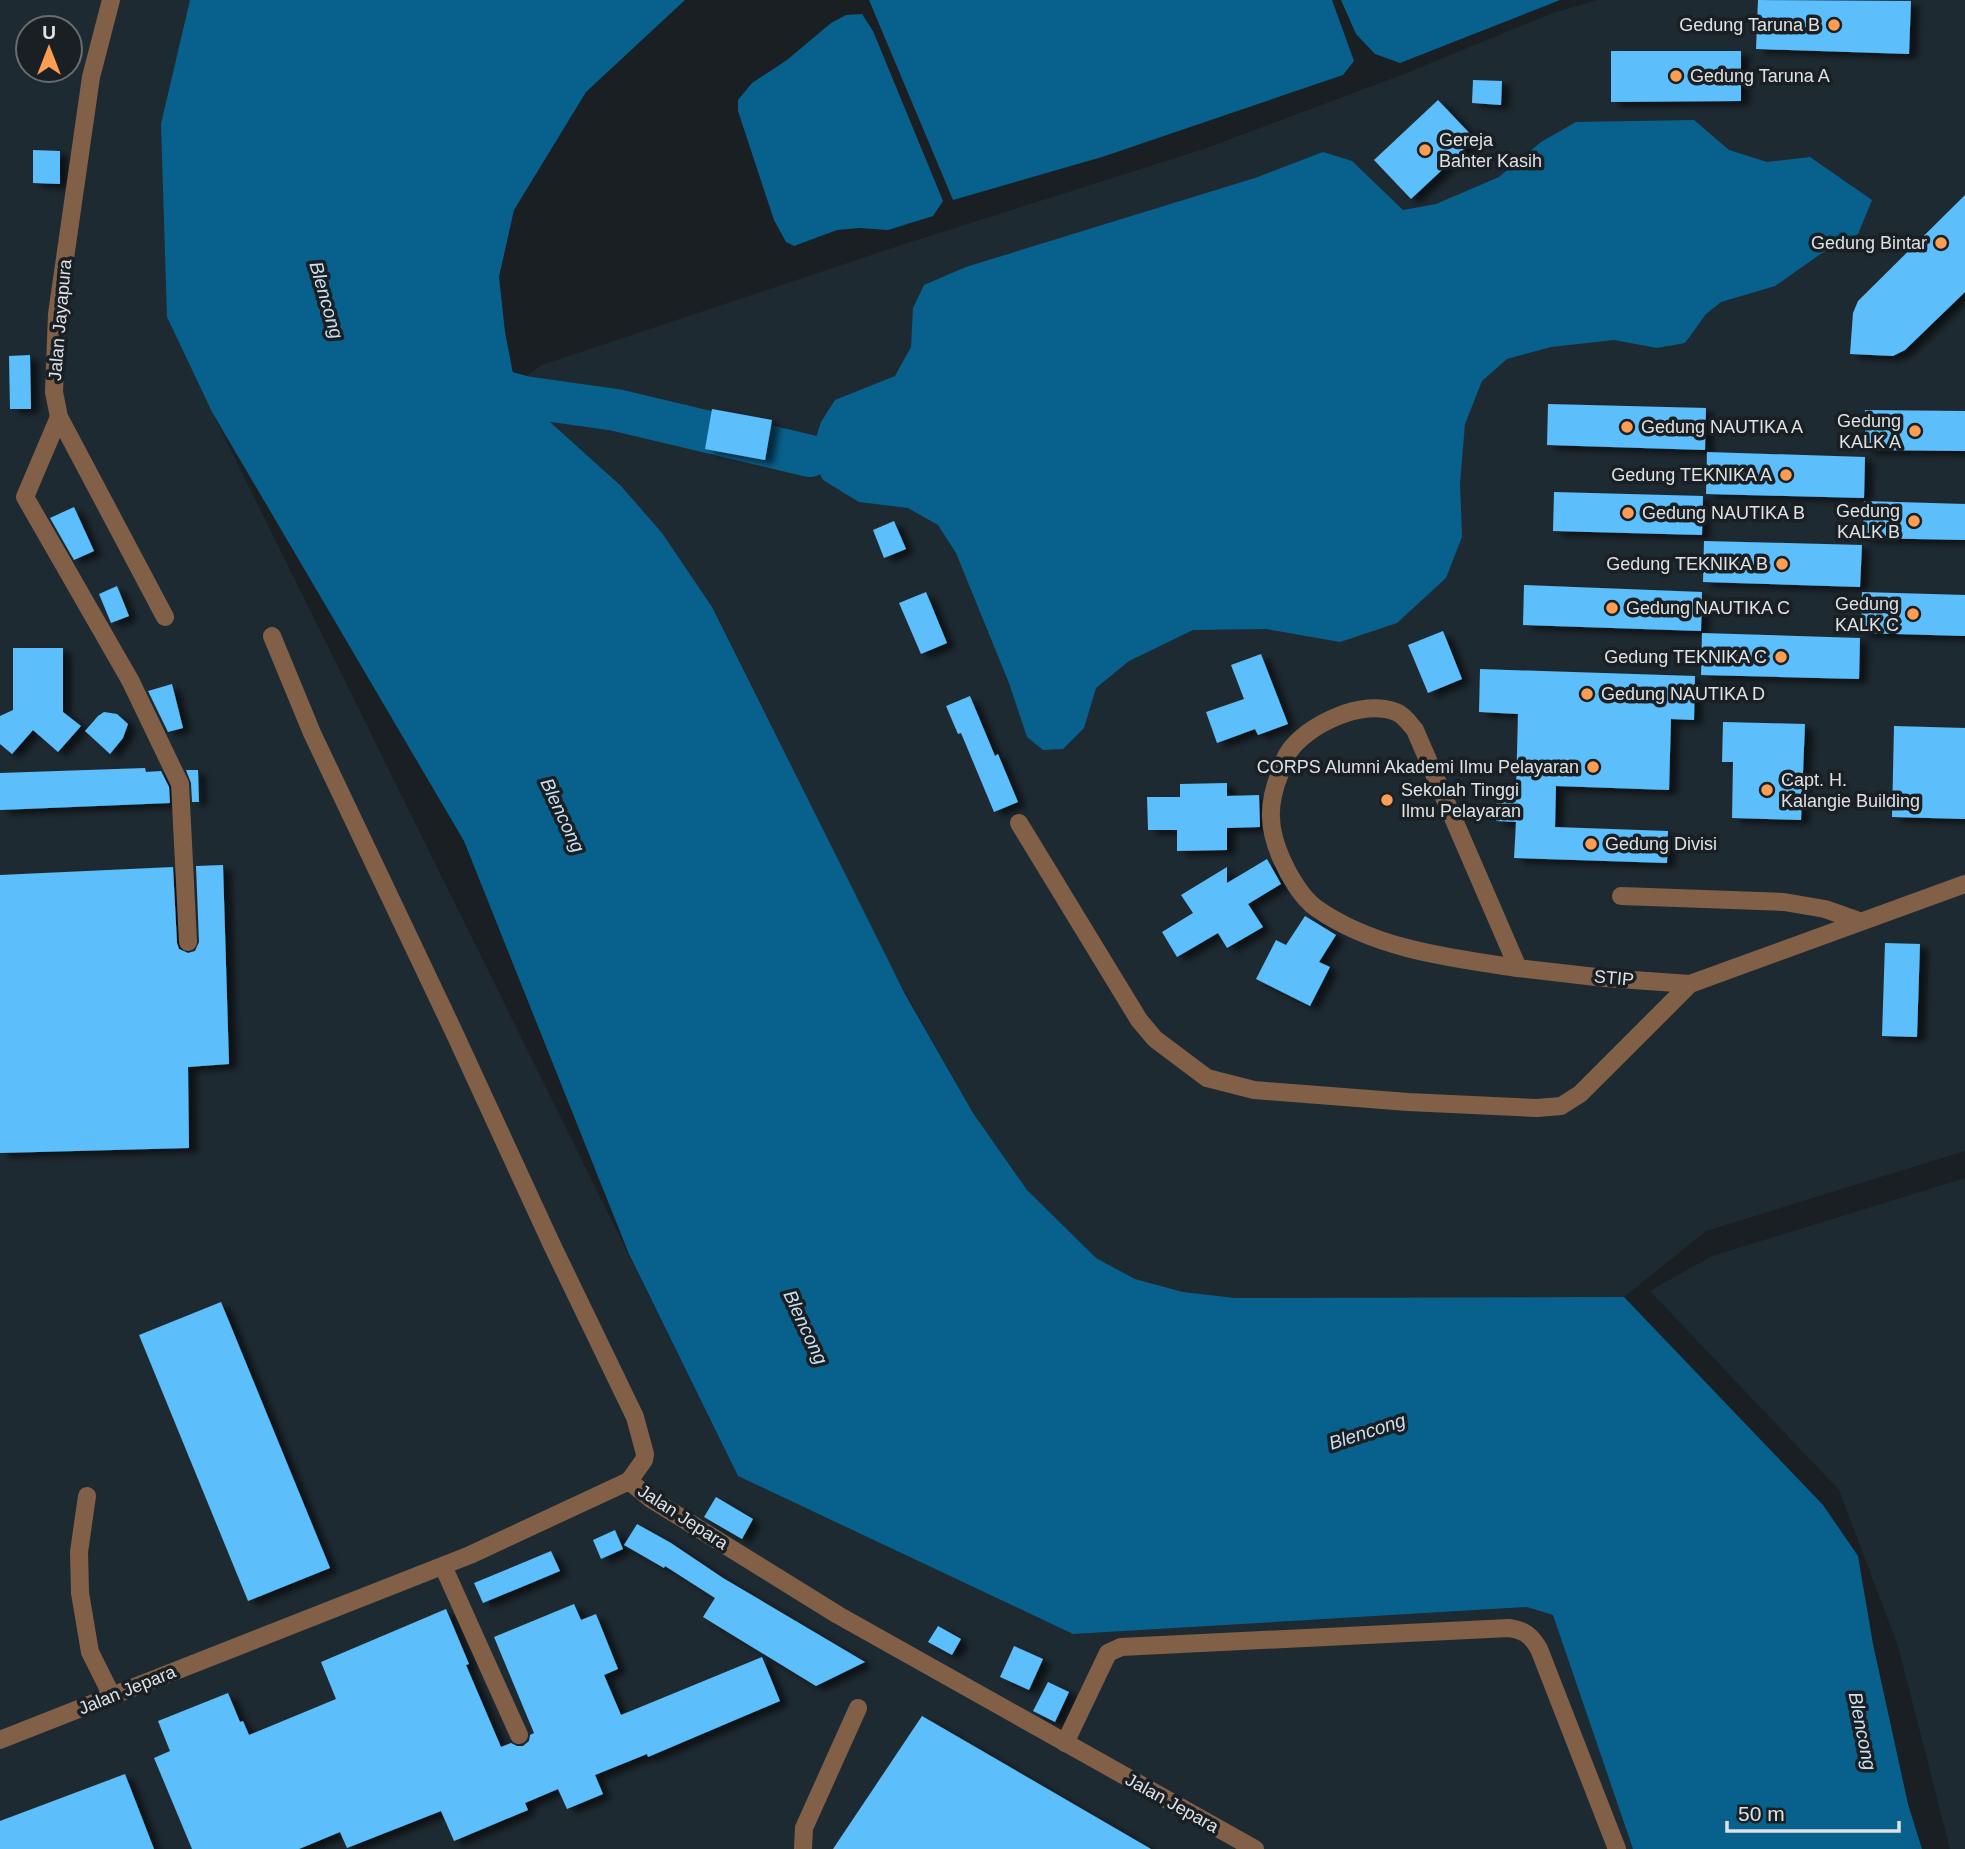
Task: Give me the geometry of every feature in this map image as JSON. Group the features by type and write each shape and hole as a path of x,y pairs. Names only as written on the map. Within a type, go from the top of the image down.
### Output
{"lane":[{"name":"Jalan Jayapura","path":"111,0 91,77 57,314 54,392 59,417 165,617"},
{"path":"59,417 25,497 130,680 180,784 187,942"},
{"path":"272,636 312,733 635,1417 645,1454 644,1460 629,1481"},
{"name":"STIP","path":"1518,968 1415,730 1407,720 1397,712 1381,709 1358,710 1328,720 1302,736 1287,755 1273,789 1270,811 1273,841 1289,874 1314,907 1356,929 1404,948 1518,968 1690,984 1965,884"},
{"path":"1019,823 1122,995 1155,1039 1207,1078 1238,1088 1408,1102 1537,1108 1561,1106 1580,1094 1690,984"},
{"path":"1621,896 1784,902 1825,909 1859,921"},
{"name":"Jalan Jepara","path":"0,1740 443,1566 629,1481 651,1499 838,1615 1255,1849"},
{"path":"87,1496 79,1552 80,1593 90,1652 112,1696"},
{"path":"443,1566 519,1735"},
{"path":"1065,1742 1108,1653 1121,1647 1509,1628 1522,1630 1532,1637 1539,1649 1617,1849"},
{"path":"803,1849 804,1828 858,1708"}],"shaded area":[{"path":"0,0 195,0 167,317 738,1476 1073,1634 1527,1607 1554,1615 1633,1849 0,1849"},
{"name":"Sekolah Tinggi Ilmu Pelayaran","path":"1598,0 1965,0 1965,1151 1706,1231 1624,1297 1235,1298 1183,1292 1135,1279 1096,1258 1070,1235 1027,1190 973,1113 621,486 539,412 515,384 542,365 904,244 1204,149 1399,76 1553,13"},
{"path":"1965,1178 1965,1849 1950,1849 1898,1646 1839,1490 1650,1291 1712,1256"}],"water":[{"name":"Blencong","path":"190,0 685,0 586,92 514,210 499,277 505,332 515,384 539,412 621,486 662,533 712,607 905,994 973,1113 1027,1190 1096,1258 1135,1279 1183,1292 1235,1298 1624,1297 1823,1505 1858,1556 1873,1644 1908,1804 1922,1849 1633,1849 1553,1615 1527,1607 1073,1634 738,1476 629,1254 464,841 212,412 167,317 161,124"},
{"path":"869,0 1332,0 1354,61 1343,75 1102,157 953,200"},
{"path":"1341,0 1560,0 1400,63 1375,54 1356,34"},
{"path":"862,14 873,31 943,201 933,216 888,230 837,230 794,246 786,242 774,220 738,111 738,100 752,83 787,60 831,23 846,15"},
{"path":"1694,120 1729,150 1767,162 1810,157 1872,200 1858,234 1822,253 1775,286 1721,302 1706,314 1685,343 1657,348 1614,340 1551,347 1507,359 1482,381 1465,424 1460,483 1462,537 1446,578 1397,623 1340,642 1266,629 1193,630 1129,661 1096,688 1084,728 1063,749 1043,750 1027,737 1009,683 956,553 938,525 908,508 859,502 823,480 810,456 821,422 835,400 895,376 911,347 913,308 924,285 966,267 1255,178 1323,152 1352,161 1403,210 1436,204 1499,177 1541,142 1576,122"}],"building":[{"name":"Gedung Taruna B","path":"1758,0 1911,1 1909,54 1756,49"},
{"name":"Gedung Taruna A","path":"1611,51 1741,51 1741,101 1611,102"},
{"path":"1473,80 1502,81 1501,105 1472,103"},
{"name":"Gereja Bahter Kasih","path":"1438,100 1475,139 1411,199 1374,160"},
{"path":"33,150 60,151 60,184 33,183"},
{"name":"Gedung Bintar","path":"1965,195 1965,292 1905,350 1893,356 1850,354 1853,313 1858,301"},
{"path":"30,355 31,409 10,409 9,356"},
{"name":"Gedung NAUTIKA A","path":"1548,404 1706,408 1705,450 1547,445"},
{"path":"712,409 772,420 765,460 705,449"},
{"name":"Gedung KALK A","path":"1865,410 1965,411 1965,451 1865,450"},
{"name":"Gedung TEKNIKA A","path":"1707,452 1865,457 1864,498 1706,494"},
{"name":"Gedung NAUTIKA B","path":"1554,492 1703,496 1702,535 1553,531"},
{"name":"Gedung KALK B","path":"1864,501 1965,504 1965,540 1863,538"},
{"path":"74,507 94,551 74,560 50,518"},
{"path":"894,521 906,549 884,558 873,530"},
{"name":"Gedung TEKNIKA B","path":"1704,541 1862,545 1860,587 1703,582"},
{"name":"Gedung NAUTIKA C","path":"1524,585 1702,592 1701,631 1523,625"},
{"path":"117,586 129,616 111,623 99,594"},
{"path":"926,592 947,643 921,654 899,603"},
{"name":"Gedung KALK C","path":"1862,592 1965,595 1965,636 1861,633"},
{"path":"1443,631 1462,679 1428,693 1408,645"},
{"name":"Gedung TEKNIKA C","path":"1702,633 1860,638 1859,679 1701,675"},
{"path":"13,648 63,648 63,712 81,726 58,752 33,730 12,754 0,744 0,716 13,710"},
{"path":"1261,654 1288,724 1258,735 1255,729 1217,743 1206,712 1244,699 1231,665"},
{"path":"1480,669 1695,676 1694,720 1671,719 1669,790 1556,786 1555,827 1668,831 1667,863 1514,858 1516,822 1496,821 1497,791 1516,791 1518,714 1479,712"},
{"path":"172,684 183,728 168,732 148,691"},
{"path":"970,696 1018,802 994,812 961,733 958,734 946,706"},
{"path":"104,712 117,714 128,724 123,738 110,754 85,731"},
{"name":"Capt. H. Kalangie Building","path":"1723,722 1805,724 1801,820 1732,818 1733,762 1722,762"},
{"path":"1894,726 1965,728 1965,819 1892,817"},
{"path":"145,768 146,772 161,771 169,787 170,803 0,810 0,773"},
{"path":"186,770 198,770 199,802 192,802 191,783"},
{"path":"1227,783 1227,796 1259,795 1260,827 1227,828 1227,850 1177,851 1177,830 1148,830 1147,797 1180,797 1180,784"},
{"path":"1267,859 1281,884 1248,904 1263,927 1227,948 1218,933 1177,957 1162,932 1193,913 1181,895 1227,867 1227,883"},
{"path":"223,865 229,1064 188,1067 189,1148 0,1153 0,875 173,867 177,943 179,949 188,953 195,951 199,942 196,866"},
{"path":"1305,916 1336,935 1319,962 1330,967 1310,1006 1256,979 1276,940 1286,945"},
{"path":"1885,943 1920,944 1917,1037 1882,1036"},
{"path":"221,1302 330,1568 248,1601 139,1335"},
{"path":"716,1497 753,1519 742,1539 704,1517"},
{"path":"637,1524 865,1662 816,1686 703,1617 715,1598 665,1566 664,1568 624,1545"},
{"path":"615,1530 623,1549 601,1559 593,1540"},
{"path":"551,1551 560,1571 483,1603 474,1583"},
{"path":"574,1604 581,1620 596,1614 618,1669 604,1675 621,1715 762,1657 780,1701 648,1757 647,1754 595,1775 603,1794 567,1809 558,1789 525,1803 528,1810 454,1841 441,1811 347,1848 340,1832 299,1849 192,1849 154,1758 170,1751 158,1721 228,1693 240,1722 243,1721 249,1735 336,1699 321,1662 446,1609 469,1664 466,1665 501,1747 511,1743 523,1746 534,1733 494,1637"},
{"path":"938,1626 961,1639 952,1655 928,1642"},
{"path":"1014,1646 1043,1659 1029,1690 1000,1677"},
{"path":"1048,1682 1069,1692 1055,1722 1033,1711"},
{"path":"922,1716 1151,1849 833,1849"},
{"path":"125,1774 154,1849 0,1849 0,1821"}],"waterway":[{"path":"469,382 524,397 616,410 810,456"}],"place":[{"name":"Gedung Taruna B","path":"1834,25"},
{"name":"Gedung Taruna A","path":"1676,76"},
{"name":"Gereja Bahter Kasih","path":"1425,150"},
{"name":"Gedung Bintar","path":"1941,243"},
{"name":"Gedung NAUTIKA A","path":"1627,427"},
{"name":"Gedung KALK A","path":"1915,431"},
{"name":"Gedung TEKNIKA A","path":"1786,475"},
{"name":"Gedung NAUTIKA B","path":"1628,513"},
{"name":"Gedung KALK B","path":"1914,521"},
{"name":"Gedung TEKNIKA B","path":"1782,564"},
{"name":"Gedung NAUTIKA C","path":"1612,608"},
{"name":"Gedung KALK C","path":"1913,614"},
{"name":"Gedung TEKNIKA C","path":"1781,657"},
{"name":"Gedung NAUTIKA D","path":"1587,694"},
{"name":"CORPS Alumni Akademi Ilmu Pelayaran","path":"1593,767"},
{"name":"Capt. H. Kalangie Building","path":"1767,790"},
{"name":"Sekolah Tinggi Ilmu Pelayaran","path":"1387,800"},
{"name":"Gedung Divisi","path":"1591,844"}]}
